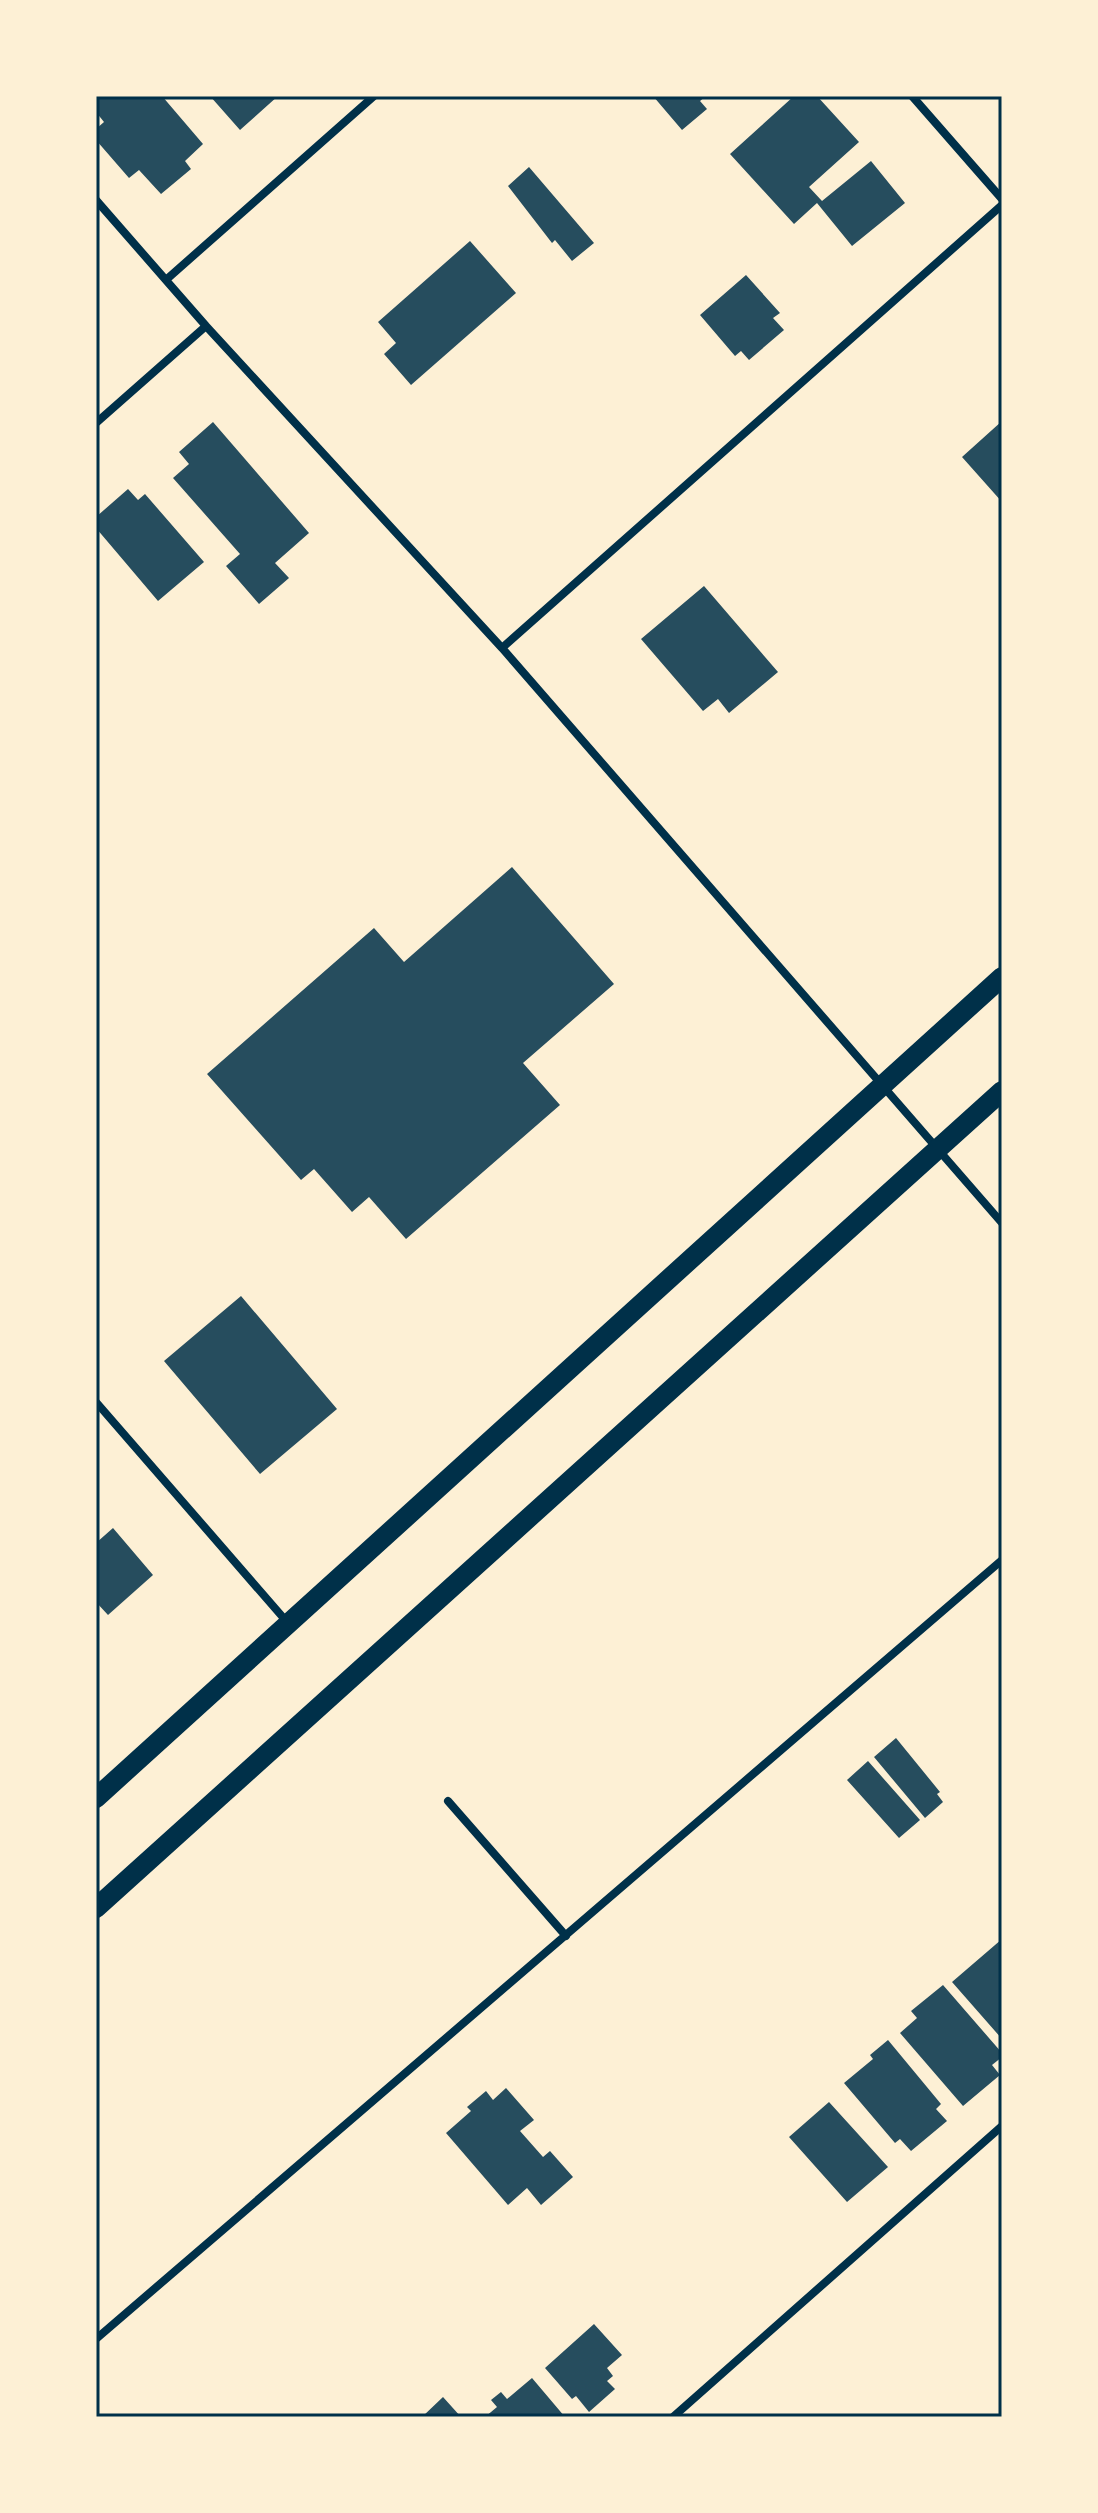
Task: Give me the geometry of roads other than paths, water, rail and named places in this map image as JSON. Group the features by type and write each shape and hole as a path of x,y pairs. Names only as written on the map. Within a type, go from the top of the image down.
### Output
{"main road":[{"path":"96,1798 1002,977"},
{"path":"96,1908 1002,1091"}],"street":[{"path":"167,279 374,96"},
{"path":"502,648 1002,202 912,96"},
{"path":"96,200 427,570 502,648 1002,1223"},
{"path":"96,423 206,326"},
{"path":"96,1402 289,1624"},
{"path":"96,2339 1002,1560"},
{"path":"448,1801 566,1936"},
{"path":"673,2417 1002,2126"}]}
